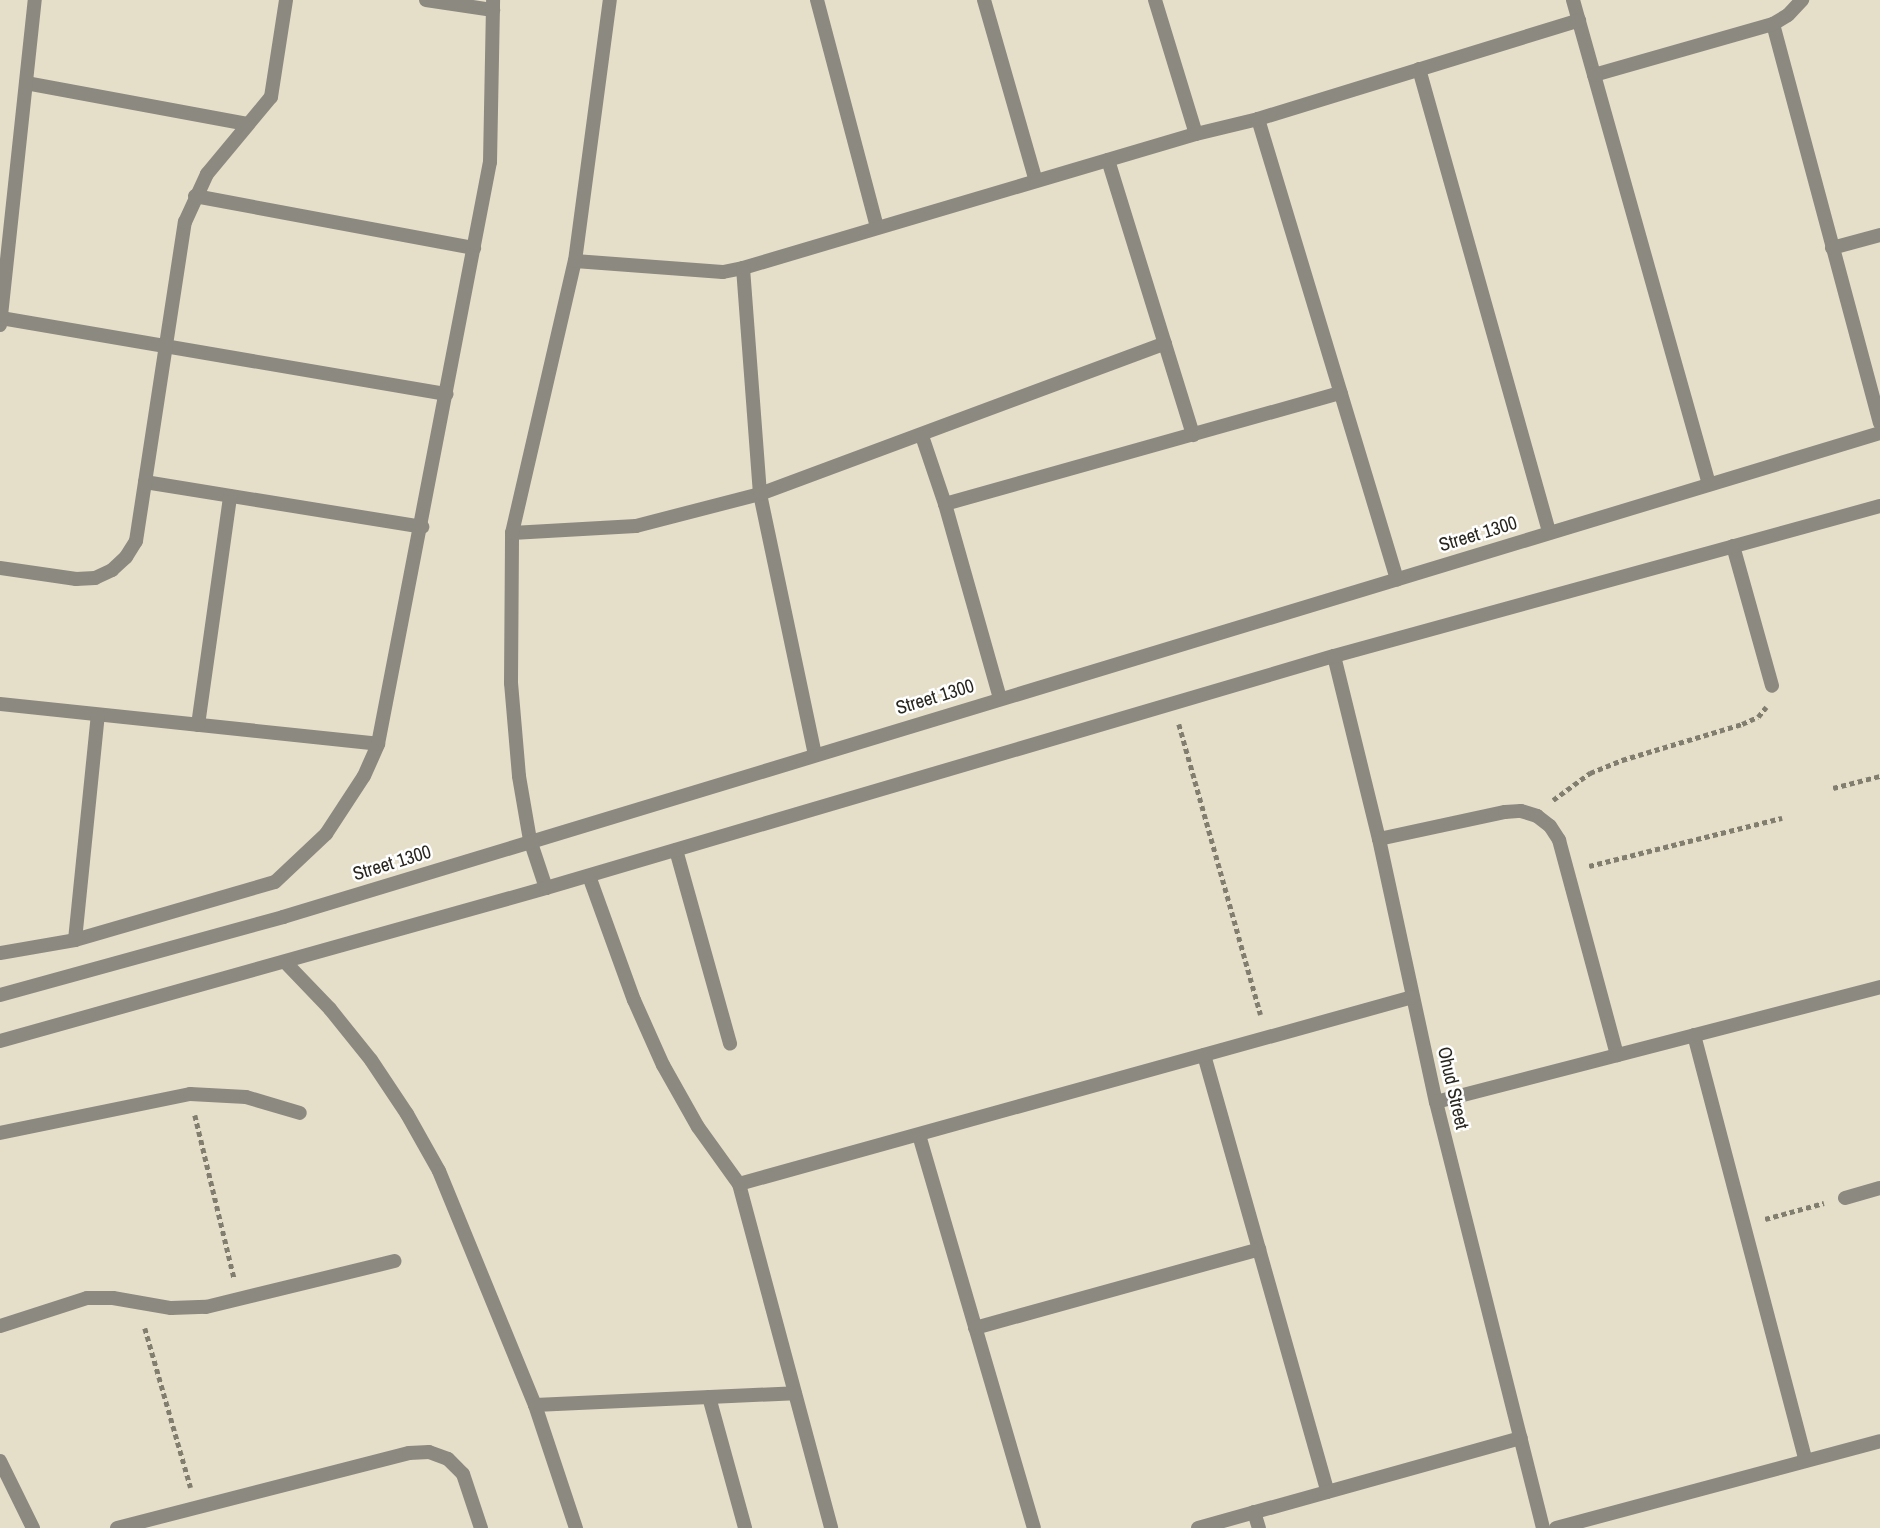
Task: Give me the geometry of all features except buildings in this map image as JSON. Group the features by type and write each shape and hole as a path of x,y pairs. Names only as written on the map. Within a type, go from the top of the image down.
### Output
{"street":[{"path":"0,327 34,0"},
{"path":"0,568 76,579 95,578 112,570 126,557 136,541 186,222 195,196 207,174 271,97 286,0"},
{"path":"0,953 75,940 275,882 302,860 333,825 364,776 378,744 422,527 490,162 493,5 426,0"},
{"path":"546,888 530,840 519,776 511,682 512,533 575,261 610,0"},
{"path":"817,0 877,227"},
{"path":"984,0 1036,181"},
{"path":"1156,0 1196,134"},
{"path":"1573,0 1709,484"},
{"path":"1594,75 1773,24 1788,15 1802,0"},
{"path":"575,261 723,272 743,268 1196,134 1258,119 1579,20"},
{"path":"1773,24 1880,423"},
{"path":"1419,69 1549,532"},
{"path":"26,83 247,124"},
{"path":"1258,119 1397,579"},
{"path":"1108,160 1193,435"},
{"path":"195,196 474,248"},
{"path":"1832,248 1880,235"},
{"path":"743,268 760,494 815,754"},
{"path":"1,318 447,394"},
{"path":"512,533 635,526 760,494 922,436 1165,343"},
{"path":"945,504 1341,393"},
{"name":"Street 1300","path":"0,995 283,917 1880,433"},
{"path":"922,436 945,504 1000,698"},
{"path":"145,482 422,527"},
{"path":"198,725 230,496"},
{"path":"0,1041 589,876 1334,656 1880,506"},
{"path":"1733,546 1772,686"},
{"name":"Ohud Street","path":"1334,656 1379,839 1436,1102 1543,1528"},
{"path":"0,704 378,744"},
{"path":"75,940 98,715"},
{"path":"1379,839 1505,812 1521,811 1537,816 1550,826 1559,840 1617,1055"},
{"path":"676,850 730,1044"},
{"path":"589,876 634,1000 663,1065 698,1127 739,1184 831,1528"},
{"path":"285,962 330,1009 371,1060 407,1114 439,1171 535,1405 576,1528"},
{"path":"1436,1102 1880,987"},
{"path":"739,1184 1413,997"},
{"path":"1694,1035 1806,1461"},
{"path":"1204,1055 1328,1492"},
{"path":"0,1133 190,1094 246,1097 300,1113"},
{"path":"919,1135 1034,1528"},
{"path":"1845,1198 1880,1188"},
{"path":"975,1328 1259,1249"},
{"path":"0,1326 88,1298 113,1298 171,1308 206,1307 240,1301 394,1261"},
{"path":"535,1405 795,1393"},
{"path":"709,1397 745,1528"},
{"path":"1198,1528 1521,1438"},
{"path":"1556,1528 1880,1441"},
{"path":"117,1528 409,1453 429,1452 448,1459 463,1474 481,1528"},
{"path":"0,1461 33,1528"},
{"path":"1254,1512 1259,1528"}],"path":[{"path":"1537,816 1562,792 1590,773 1758,717 1769,703 1772,686"},
{"path":"1173,703 1267,1037"},
{"path":"1833,788 1880,776"},
{"path":"1568,871 1782,818"},
{"path":"190,1094 240,1301"},
{"path":"1744,1224 1845,1198"},
{"path":"138,1304 196,1508"}]}
